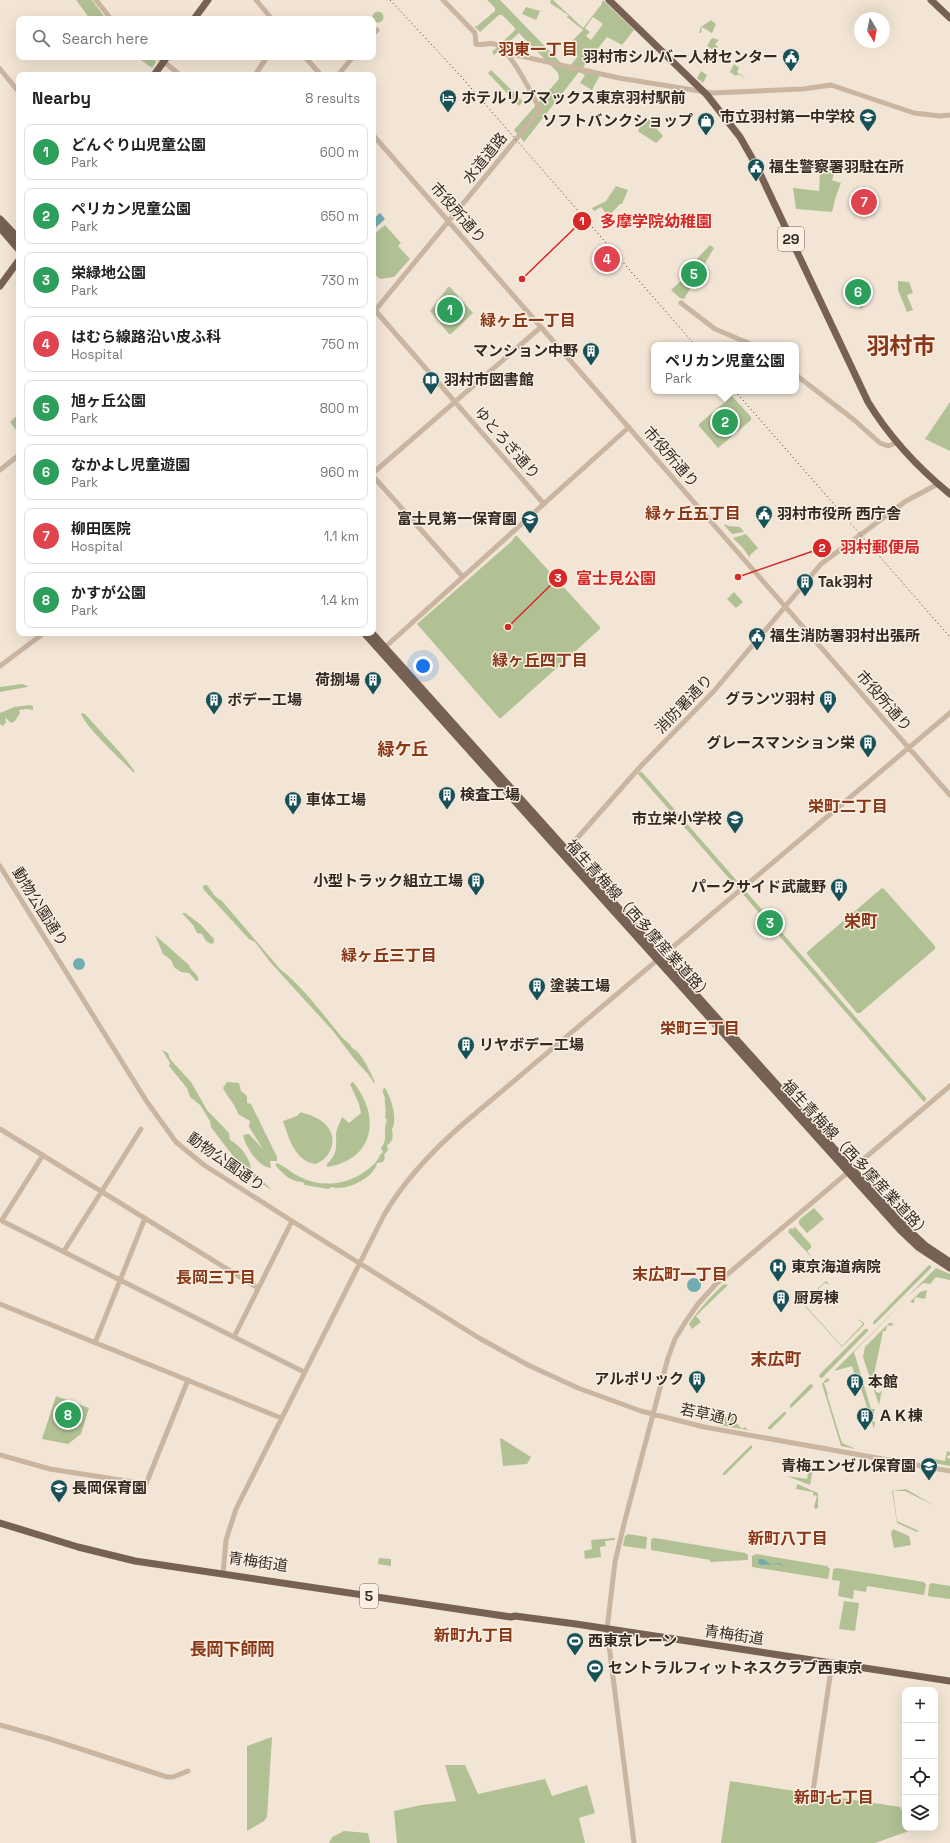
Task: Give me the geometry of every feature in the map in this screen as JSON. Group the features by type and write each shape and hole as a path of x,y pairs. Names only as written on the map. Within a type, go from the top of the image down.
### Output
{"main road":[{"path":"196,16 208,0"},
{"name":"29","path":"609,0 705,92 732,125 751,155 859,385 877,417 896,443 919,468 950,494"},
{"path":"931,0 950,18"},
{"path":"156,72 162,60"},
{"path":"0,219 16,237"},
{"path":"0,228 16,247"},
{"path":"0,286 16,264"},
{"name":"福生青梅線（西多摩産業道路）","path":"367,636 382,650 565,852 918,1247 950,1268"},
{"name":"福生青梅線（西多摩産業道路）","path":"374,636 382,650"},
{"name":"福生青梅線（西多摩産業道路）","path":"902,1228 950,1262"},
{"name":"青梅街道","path":"0,1519 109,1553 503,1615 607,1629 950,1681"},
{"name":"青梅街道","path":"0,1522 114,1557 223,1572"}],"street":[{"path":"96,0 109,16"},
{"path":"256,0 269,16"},
{"path":"444,0 475,33 476,44 498,45 507,53 619,78 705,92 741,93 803,89 831,85 914,113 940,116 950,115"},
{"name":"水道道路","path":"376,309 540,110 528,86 507,53"},
{"path":"165,60 177,72"},
{"path":"258,72 265,60"},
{"path":"308,60 318,72"},
{"path":"340,72 350,60"},
{"path":"0,69 16,88"},
{"name":"市役所通り","path":"376,138 950,795"},
{"path":"681,303 716,329 746,342"},
{"name":"ゆとろぎ通り","path":"376,313 544,504"},
{"path":"376,471 541,327"},
{"path":"799,377 853,419 880,443 888,446 896,443"},
{"path":"382,650 629,428"},
{"path":"0,470 16,457"},
{"path":"376,477 463,577"},
{"name":"消防署通り","path":"565,852 640,767 714,691 819,567 898,507 938,484"},
{"path":"0,666 40,636"},
{"path":"223,1572 226,1540 231,1518 360,1263 393,1201 414,1172 437,1147 950,713"},
{"name":"動物公園通り","path":"0,866 148,1102 176,1142 204,1165 479,1338"},
{"path":"634,1843 607,1629 619,1544 663,1373 673,1344 682,1326 698,1304 720,1281 950,1086"},
{"path":"0,1129 258,1288"},
{"path":"64,1252 141,1129"},
{"path":"43,1155 1,1220 304,1372"},
{"path":"95,1343 145,1218"},
{"path":"234,1337 292,1221"},
{"path":"0,1304 281,1418"},
{"name":"若草通り","path":"479,1338 528,1365 570,1385 652,1414 711,1429 950,1471"},
{"path":"0,1455 50,1470 146,1484 188,1380"},
{"path":"813,1790 832,1663"},
{"path":"0,1725 50,1739 167,1777 173,1777 188,1771"}],"green space":[{"path":"76,0 92,0 104,16 88,16"},
{"path":"487,0 500,0 564,66 570,66 578,56 568,49 569,44 583,30 567,17 568,15 550,3 551,0 553,0 583,28 601,5 603,0 634,30 622,45 607,37 580,71 600,75 592,90 580,83 585,75 579,72 524,142 514,130 559,79 558,73 519,33 494,55 492,52 515,30 515,28 502,15 499,15 480,32 474,26 477,26 495,11 495,8","holes":["593,17 603,24 591,40 586,36 590,32 585,28"]},
{"path":"526,7 540,11 536,20 522,14"},
{"path":"376,12 380,12 383,15 383,19 380,22 376,22 376,16 373,16"},
{"path":"711,20 716,24 712,33 702,27 701,33 699,33 701,27"},
{"path":"712,38 719,40 715,44 718,47 715,51 707,46"},
{"path":"141,60 154,60 156,62 152,68"},
{"path":"734,64 739,68 737,72 747,79 738,74 736,76 730,72"},
{"path":"491,70 523,101 519,106 488,73"},
{"path":"701,71 707,75 703,83 697,78"},
{"path":"645,115 663,136 656,143 638,130 646,120"},
{"path":"820,170 834,174 832,180 841,183 832,212 796,209 793,188 819,191"},
{"path":"616,186 628,190 622,204 620,204 604,221 602,218 607,215 601,207 594,211 592,208 606,201"},
{"path":"385,225 401,243 398,246 410,259 394,277 380,279 376,276 376,232"},
{"path":"710,245 714,248 684,299 680,298 671,290 692,271 689,267"},
{"path":"861,278 867,291 872,296 861,309 849,294 847,284"},
{"path":"898,281 909,282 913,293 907,295 913,310 907,312 898,290"},
{"path":"448,287 450,287 473,313 451,334 449,334 430,311"},
{"path":"732,396 751,417 751,420 718,448 699,426 699,424"},
{"path":"950,402 950,451 925,439"},
{"path":"16,417 16,430 10,422"},
{"path":"725,524 728,526 740,527 744,532 732,534 724,525"},
{"path":"746,534 758,548 750,555 750,558 733,538"},
{"path":"515,536 517,536 600,627 600,629 501,718 499,718 417,624 512,541"},
{"path":"734,592 743,602 736,608 727,599"},
{"path":"22,684 28,686 0,692 0,687"},
{"path":"31,705 33,710 19,710 20,713 15,721 11,723 5,717 6,722 3,726 0,724 0,713 14,707"},
{"path":"81,713 85,714 124,757 135,772 133,772 96,734 83,719"},
{"path":"639,772 642,772 926,1098 924,1102 638,774"},
{"path":"204,885 207,885 215,896 222,901 280,969 304,992 342,1037 352,1048 356,1050 368,1068 375,1082 374,1083 333,1031 271,963 255,942 249,939 204,890"},
{"path":"882,888 935,946 935,949 860,1013 857,1013 807,954 807,952"},
{"path":"182,913 185,913 200,924 214,939 214,942 212,944 206,941 202,934 197,933 193,925"},
{"path":"155,935 189,965 199,980 196,981 189,973 181,972 174,967 171,960 163,954"},
{"path":"162,1050 168,1053 170,1059 191,1082 207,1110 229,1133 230,1140 238,1145 244,1153 249,1161 251,1170 272,1190 246,1170 224,1145 211,1127 210,1121 200,1105 190,1097 187,1088 169,1066 170,1063"},
{"path":"227,1082 239,1083 241,1091 247,1096 247,1103 251,1104 277,1157 277,1161 270,1161 271,1168 266,1167 253,1156 244,1140 243,1135 249,1134 263,1149 249,1127 250,1121 238,1114 223,1088"},
{"path":"353,1082 362,1095 368,1108 370,1122 368,1134 364,1146 355,1155 343,1162 327,1167 327,1164 335,1153 336,1133 342,1117 349,1123 361,1113 359,1104 350,1084"},
{"path":"385,1088 394,1114 394,1125 392,1129 393,1134 391,1142 387,1145 388,1150 384,1155 385,1158 383,1162 377,1163 375,1168 366,1178 352,1185 338,1188 332,1187 328,1189 305,1185 303,1182 295,1181 285,1175 276,1166 276,1163 300,1177 317,1183 326,1184 343,1182 367,1170 375,1163 383,1152 381,1148 385,1141 385,1127 387,1120 385,1117 385,1098 383,1093 383,1089"},
{"path":"301,1112 321,1120 330,1130 332,1136 329,1153 325,1158 315,1164 308,1162 297,1153 290,1141 283,1121 297,1116"},
{"path":"814,1208 824,1219 807,1233 799,1224 799,1220"},
{"path":"795,1227 811,1245 811,1248 807,1251 814,1260 788,1232 790,1228 792,1229"},
{"path":"929,1265 931,1268 875,1324 873,1324 873,1322"},
{"path":"936,1268 950,1274 950,1280 936,1277 930,1284 923,1283 907,1297"},
{"path":"826,1281 830,1285 825,1283 803,1303 842,1346 863,1324 858,1319 864,1323 864,1325 842,1347 802,1303"},
{"path":"724,1284 728,1285 696,1316 701,1322 692,1329 689,1324 693,1318 714,1293"},
{"path":"927,1290 925,1299 915,1297 920,1292"},
{"path":"915,1297 914,1303 910,1302"},
{"path":"907,1298 854,1352 871,1409 875,1409 872,1421 875,1422 874,1429 856,1373 854,1373 852,1366 834,1371"},
{"path":"889,1323 893,1323 892,1326 887,1325"},
{"path":"887,1325 886,1331 883,1331 872,1384 863,1357 865,1347"},
{"path":"865,1329 868,1329 868,1331 822,1378 820,1378 819,1375"},
{"path":"827,1378 830,1380 827,1381 830,1381 824,1383 842,1443 856,1449 841,1446 822,1384"},
{"path":"810,1384 813,1385 813,1387 790,1408 790,1405"},
{"path":"872,1384 875,1385 876,1392 880,1393 882,1390 879,1405"},
{"path":"56,1396 89,1408 81,1434 68,1444 42,1439"},
{"path":"784,1412 786,1412 786,1414 771,1429 768,1429 768,1427"},
{"path":"733,1414 735,1417 733,1419 742,1429 745,1427 748,1430 758,1432 719,1425 715,1422 717,1417 730,1417"},
{"path":"501,1438 531,1457 527,1464 503,1466"},
{"path":"752,1445 752,1448 725,1475 723,1475 723,1473"},
{"path":"947,1451 950,1452 950,1455 947,1456 948,1459 950,1458 950,1466 934,1463 935,1459 945,1461"},
{"path":"809,1468 813,1469 810,1485 787,1476 807,1479"},
{"path":"797,1484 818,1493 818,1508 815,1509 814,1507 817,1496 813,1495 813,1492 796,1489"},
{"path":"906,1489 935,1506 905,1491 893,1491 897,1521 919,1531 917,1532 897,1523 892,1491"},
{"path":"893,1529 909,1536 911,1545 894,1548 891,1533"},
{"path":"628,1534 647,1537 646,1549 623,1546 625,1536"},
{"path":"615,1538 615,1540 605,1541 606,1546 600,1547 601,1557 585,1559 584,1551 592,1549 591,1540"},
{"path":"655,1538 745,1553 748,1555 748,1560 710,1562 710,1560 651,1550 651,1539"},
{"path":"756,1554 827,1566 830,1569 828,1579 752,1567 752,1556"},
{"path":"379,1558 391,1559 391,1566 378,1564"},
{"path":"837,1568 924,1582 926,1585 924,1595 867,1586 866,1592 854,1590 853,1599 838,1596 840,1581 832,1580 833,1569"},
{"path":"932,1583 950,1586 950,1599 928,1596 929,1585"},
{"path":"844,1601 859,1603 855,1631 839,1629"},
{"path":"272,1737 267,1817 264,1821 247,1831 247,1746"},
{"path":"445,1765 465,1765 478,1794 545,1779 552,1796 587,1785 595,1813 579,1818 585,1843 397,1843 394,1811 421,1805 456,1801"},
{"path":"730,1781 900,1807 902,1811 902,1831 909,1831 875,1843 721,1843"},
{"path":"344,1831 368,1833 370,1843 329,1843 332,1837"}],"water":[{"path":"380,213 385,219 376,227 376,216"},
{"path":"50,912 60,926 55,930 52,930 43,917"},
{"path":"77,958 81,958 85,964 81,970 77,970 73,966 73,962"},
{"path":"694,1278 699,1280 701,1285 699,1290 694,1292 689,1290 687,1285 689,1280"},
{"path":"759,1559 763,1559 771,1564 779,1563 786,1567 778,1564 761,1565 758,1563"}],"railway":[{"path":"390,0 458,73 692,342"},
{"path":"738,394 950,637"}],"place":[{"name":"羽村市シルバー人材センター","path":"791,72"},
{"name":"ホテルリブマックス東京羽村駅前","path":"448,113"},
{"name":"市立羽村第一中学校","path":"868,132"},
{"name":"ソフトバンクショップ","path":"706,136"},
{"name":"福生警察署羽駐在所","path":"756,182"},
{"name":"柳田医院","path":"864,202"},
{"name":"はむら線路沿い皮ふ科","path":"607,259"},
{"name":"旭ヶ丘公園","path":"694,274"},
{"name":"多摩学院幼稚園","path":"522,279"},
{"name":"なかよし児童遊園","path":"858,292"},
{"name":"どんぐり山児童公園","path":"450,310"},
{"name":"マンション中野","path":"591,366"},
{"name":"羽村市図書館","path":"431,395"},
{"name":"ペリカン児童公園","path":"725,422"},
{"name":"羽村市役所 西庁舎","path":"764,529"},
{"name":"富士見第一保育園","path":"530,534"},
{"name":"羽村郵便局","path":"738,577"},
{"name":"Tak羽村","path":"805,597"},
{"name":"富士見公園","path":"508,627"},
{"name":"福生消防署羽村出張所","path":"757,651"},
{"name":"荷捌場","path":"373,695"},
{"name":"グランツ羽村","path":"828,714"},
{"name":"ボデー工場","path":"214,715"},
{"name":"グレースマンション栄","path":"868,758"},
{"name":"検査工場","path":"447,810"},
{"name":"車体工場","path":"293,815"},
{"name":"市立栄小学校","path":"735,834"},
{"name":"小型トラック組立工場","path":"476,896"},
{"name":"パークサイド武蔵野","path":"839,902"},
{"name":"栄緑地公園","path":"770,923"},
{"name":"塗装工場","path":"537,1001"},
{"name":"リヤボデー工場","path":"466,1060"},
{"name":"東京海道病院","path":"778,1282"},
{"name":"厨房棟","path":"781,1313"},
{"name":"アルポリック","path":"697,1394"},
{"name":"本館","path":"855,1397"},
{"name":"かすが公園","path":"68,1415"},
{"name":"ＡＫ棟","path":"865,1431"},
{"name":"青梅エンゼル保育園","path":"929,1481"},
{"name":"長岡保育園","path":"59,1503"},
{"name":"西東京レーン","path":"575,1656"},
{"name":"セントラルフィットネスクラブ西東京","path":"595,1683"}],"district":[{"name":"羽東一丁目","path":"538,49"},
{"name":"緑ヶ丘一丁目","path":"528,320"},
{"name":"羽村市","path":"901,346"},
{"name":"緑ヶ丘五丁目","path":"693,513"},
{"name":"緑ヶ丘四丁目","path":"540,660"},
{"name":"緑ケ丘","path":"403,749"},
{"name":"栄町二丁目","path":"848,806"},
{"name":"栄町","path":"861,921"},
{"name":"緑ヶ丘三丁目","path":"389,955"},
{"name":"栄町三丁目","path":"700,1028"},
{"name":"末広町一丁目","path":"680,1274"},
{"name":"長岡三丁目","path":"216,1277"},
{"name":"末広町","path":"776,1359"},
{"name":"新町八丁目","path":"788,1538"},
{"name":"新町九丁目","path":"474,1635"},
{"name":"長岡下師岡","path":"232,1649"},
{"name":"新町七丁目","path":"834,1797"}]}
